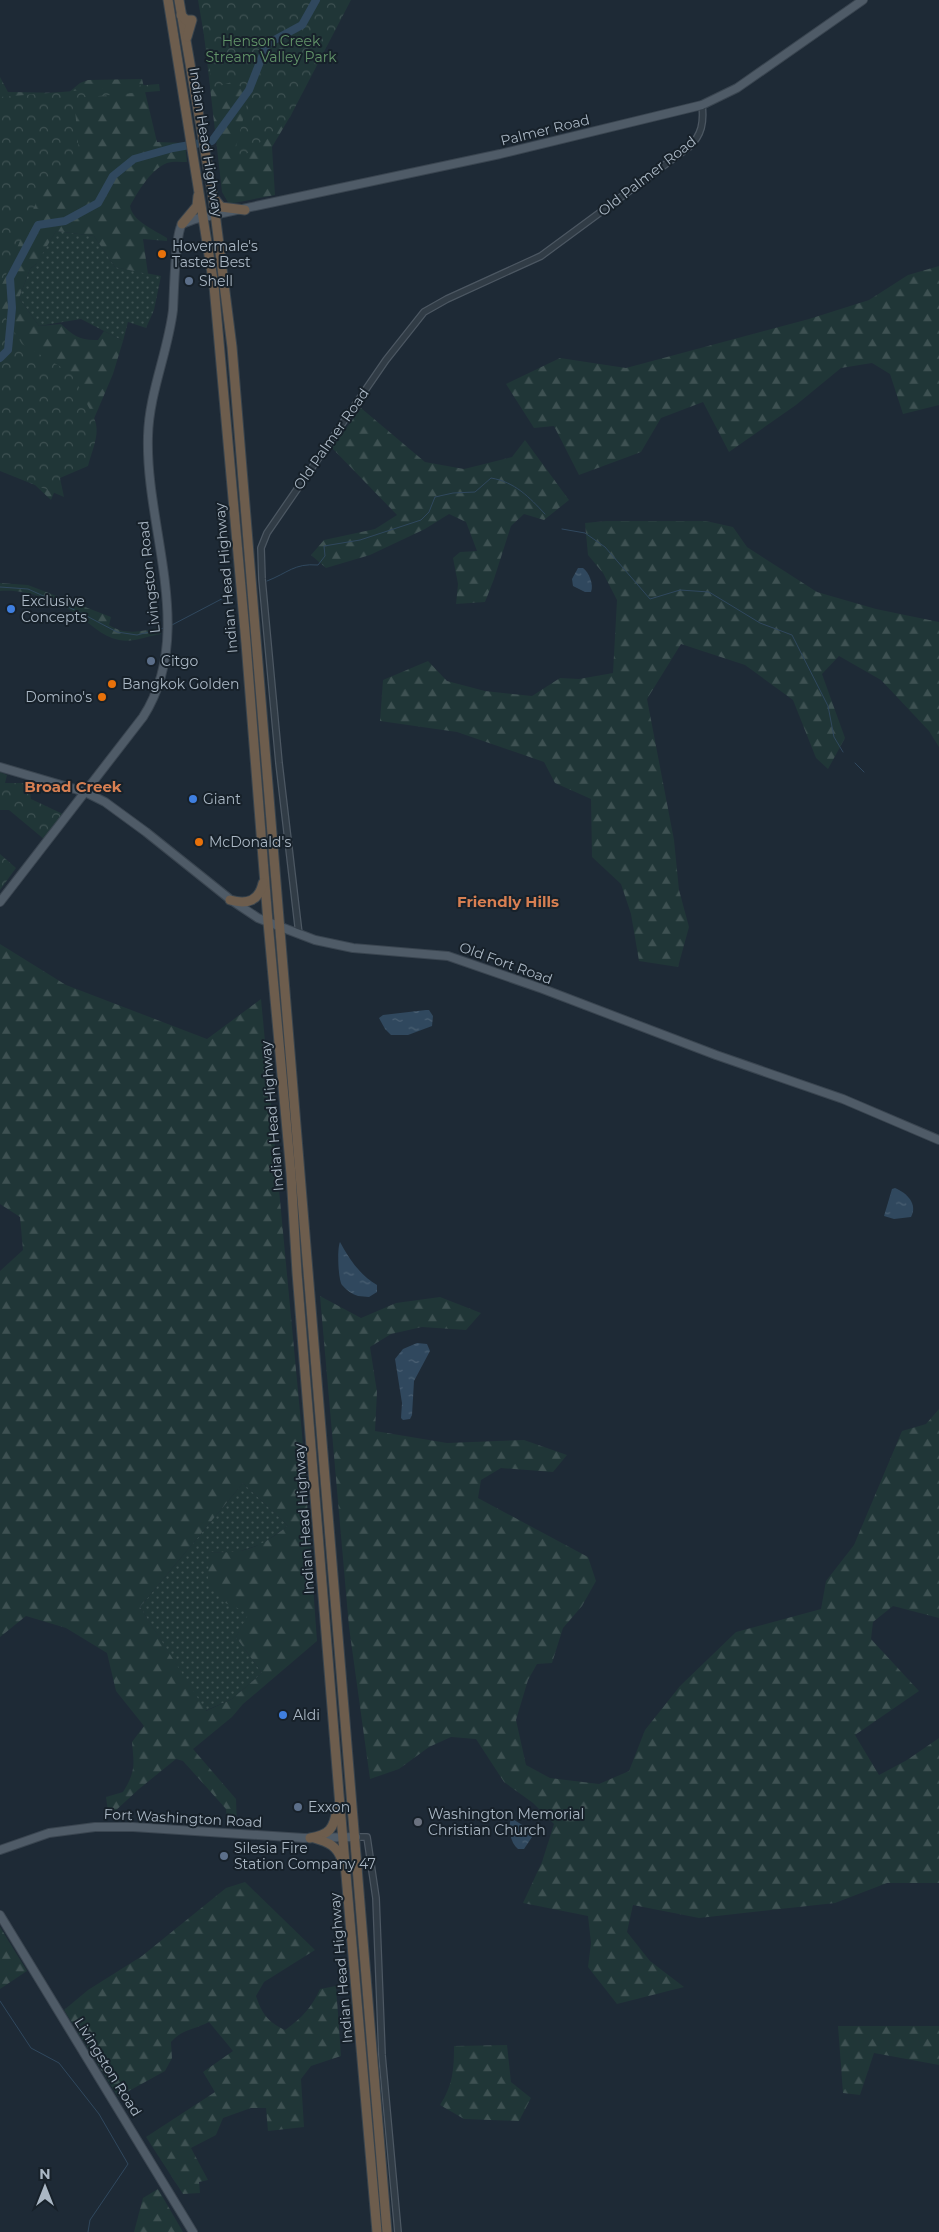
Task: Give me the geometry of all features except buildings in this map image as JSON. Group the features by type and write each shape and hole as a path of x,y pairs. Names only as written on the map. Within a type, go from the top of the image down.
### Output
{"highway":[{"name":"Indian Head Highway","path":"168,0 214,286 291,1174 297,1273 339,1792 377,2232"},
{"name":"Indian Head Highway","path":"179,0 213,197 232,347 387,2232"},
{"path":"182,224 197,206 198,178"},
{"path":"213,197 221,207 244,210"},
{"path":"230,900 250,902 259,895 264,863"},
{"path":"312,1838 324,1835 332,1826 336,1818 339,1792"},
{"path":"312,1838 328,1842 337,1850 347,1881"}],"main road":[{"name":"Palmer Road","path":"204,218 500,154 702,104 742,84 863,0"},
{"path":"182,224 204,218"},
{"name":"Livingston Road","path":"0,902 150,704 163,672 168,622 149,462 148,434 151,410 172,313 177,238 182,224"},
{"name":"Old Fort Road","path":"0,767 94,796 118,811 230,900 268,922 323,942 369,950 422,952 448,956 543,989 716,1055 844,1099 939,1140"},
{"name":"Fort Washington Road","path":"0,1850 49,1833 95,1827 133,1827 312,1838 356,1837"},
{"name":"Livingston Road","path":"0,1915 193,2232"}],"street":[{"name":"Old Palmer Road","path":"299,934 279,763 262,579 261,548 267,533 386,360 424,312 447,299 541,256 689,147 700,134 703,119 702,104"},
{"name":"Fort Washington Road","path":"356,1837 367,1837 376,1898 382,2055 398,2232"}],"green space":[{"name":"Henson Creek Stream Valley Park","path":"198,0 351,0 290,117 237,162 235,151 249,96 235,81 213,88"},
{"path":"200,0 297,95 291,115 272,147 275,195 229,204 222,192"},
{"path":"0,77 8,92 68,93 80,83 88,80 142,79 157,142 185,143 187,162 169,162 161,166 145,182 130,206 135,217 167,238 167,241 143,239 148,274 115,267 94,236 56,231 37,263 30,269 19,298 39,326 61,324 77,337 92,340 98,340 104,331 123,341 113,374 93,421 61,476 51,500 35,485 0,471"},
{"path":"159,84 160,91 74,98 79,154 45,181 0,289 0,97"},
{"path":"56,231 94,236 115,267 161,276 154,310 146,328 128,322 123,341 81,319 39,326 19,298 30,269 36,264"},
{"path":"939,266 939,405 903,414 890,374 872,363 841,368 796,405 729,452 703,402 661,418 641,452 579,475 554,426 534,428 506,384 560,358 626,368 809,319 869,300 908,275"},
{"path":"0,309 22,344 78,377 82,395 94,418 97,429 88,466 60,478 64,497 0,470"},
{"path":"361,408 425,462 464,469 512,457 525,440 569,500 544,520 524,514 511,526 485,602 456,604 458,584 453,558 460,552 477,551 466,522 449,514 425,529 370,555 326,568 311,555 324,540 375,529 397,515 332,448"},
{"path":"606,521 706,521 733,527 747,547 817,592 876,609 939,622 939,747 929,731 881,680 839,656 822,674 845,738 828,769 816,758 793,700 745,665 681,644 647,699 674,840 679,890 689,927 678,967 639,961 631,914 621,884 592,857 591,799 555,783 544,762 457,732 380,721 383,680 428,661 447,681 485,691 532,696 560,678 579,679 613,673 617,600 603,573 588,555 585,523"},
{"path":"0,583 28,585 111,617 109,625 122,631 134,632 160,627 161,634 129,641 119,640 101,633 76,614 50,600 20,592 0,591"},
{"path":"0,772 7,775 5,783 29,783 31,799 65,815 45,840 9,810 0,810"},
{"path":"0,854 16,868 0,890"},
{"path":"0,944 66,985 207,1039 261,999 302,1433 317,1641 193,1749 236,1799 237,1826 227,1825 226,1809 183,1761 176,1759 114,1812 108,1812 106,1797 123,1792 127,1785 133,1768 132,1742 144,1726 116,1691 107,1653 66,1628 26,1616 0,1637 0,1271 23,1250 20,1217 0,1204","holes":["243,1483 288,1526 268,1540 251,1548 233,1552 209,1552 208,1580 223,1602 249,1613 236,1637 262,1673 232,1699 206,1711 140,1607"]},
{"path":"320,1296 361,1318 396,1303 440,1297 481,1313 466,1330 422,1327 391,1334 370,1347 377,1392 375,1431 447,1443 524,1440 567,1455 553,1472 501,1468 481,1480 478,1498 588,1557 596,1581 582,1606 563,1628 552,1663 537,1664 528,1680 516,1720 526,1765 550,1778 599,1784 629,1771 645,1730 680,1686 736,1632 821,1609 826,1581 854,1545 902,1431 926,1424 939,1409 939,1618 893,1606 873,1622 871,1639 919,1691 855,1735 879,1775 907,1760 939,1738 939,1883 887,1883 835,1903 699,1918 633,1905 627,1932 650,1961 684,1987 617,2004 588,1967 591,1943 588,1916 523,1903 542,1862 554,1824 533,1803 504,1782 476,1739 451,1737 429,1747 399,1769 370,1779 349,1627"},
{"path":"243,1483 288,1526 262,1544 234,1553 209,1552 250,1613 236,1637 262,1673 232,1699 205,1711 140,1607"},
{"path":"245,1882 315,1950 264,1982 256,1996 261,2008 266,2017 285,2030 306,2012 320,1989 336,1986 341,2056 311,2066 301,2079 304,2127 268,2131 266,2108 251,2108 223,2118 216,2135 191,2148 208,2180 199,2182 200,2193 183,2194 146,2137 215,2092 203,2072 233,2051 209,2022 188,2030 171,2042 172,2058 165,2071 118,2097 64,2010 88,1990 142,1956 226,1888"},
{"path":"0,1927 27,1971 0,1989"},
{"path":"838,2026 939,2026 939,2065 874,2053 860,2095 843,2093"},
{"path":"507,2045 511,2082 531,2098 519,2121 464,2119 440,2105 448,2091 452,2077 454,2046"},
{"path":"158,2189 183,2232 134,2232 143,2198"}],"water":[{"path":"578,568 583,568 589,576 592,586 591,592 585,592 573,586 572,579"},
{"path":"429,1010 433,1016 432,1026 408,1035 391,1035 379,1018 383,1015"},
{"path":"895,1188 904,1193 912,1203 913,1212 911,1217 894,1219 884,1216 892,1189"},
{"path":"340,1242 356,1266 377,1285 377,1292 369,1297 358,1296 349,1292 342,1285 338,1264"},
{"path":"417,1343 427,1344 430,1351 414,1381 412,1415 410,1419 403,1420 401,1418 402,1403 395,1359 403,1349"},
{"path":"511,1818 532,1831 532,1837 524,1849 518,1849 511,1839"}],"waterway":[{"path":"0,358 8,350 12,308 10,278 38,225 65,221 98,203 113,176 134,159 173,148 212,141 249,90 267,44 302,25 316,0"},
{"path":"267,581 297,567 318,565 325,556 324,546 360,540 421,520 429,512 435,497 453,493 475,492 491,478 514,487 527,496 545,514"},
{"path":"562,529 585,533 605,547 650,599 680,590 709,592 760,623 792,635 828,706 834,737 843,752"},
{"path":"0,587 28,589 117,632 137,635 164,628"},
{"path":"170,626 233,593"},
{"path":"855,763 864,772"},
{"path":"0,2001 31,2048 59,2063 99,2114 128,2164 90,2220 88,2232"}],"place":[{"name":"Hovermale's Tastes Best","path":"162,254"},
{"name":"Shell","path":"189,281"},
{"name":"Exclusive Concepts","path":"11,609"},
{"name":"Citgo","path":"151,661"},
{"name":"Bangkok Golden","path":"112,684"},
{"name":"Domino's","path":"102,697"},
{"name":"Giant","path":"193,799"},
{"name":"McDonald's","path":"199,842"},
{"name":"Aldi","path":"283,1715"},
{"name":"Exxon","path":"298,1807"},
{"name":"Washington Memorial Christian Church","path":"418,1822"},
{"name":"Silesia Fire Station Company 47","path":"224,1856"}],"district":[{"name":"Broad Creek","path":"73,787"},
{"name":"Friendly Hills","path":"508,902"}]}
